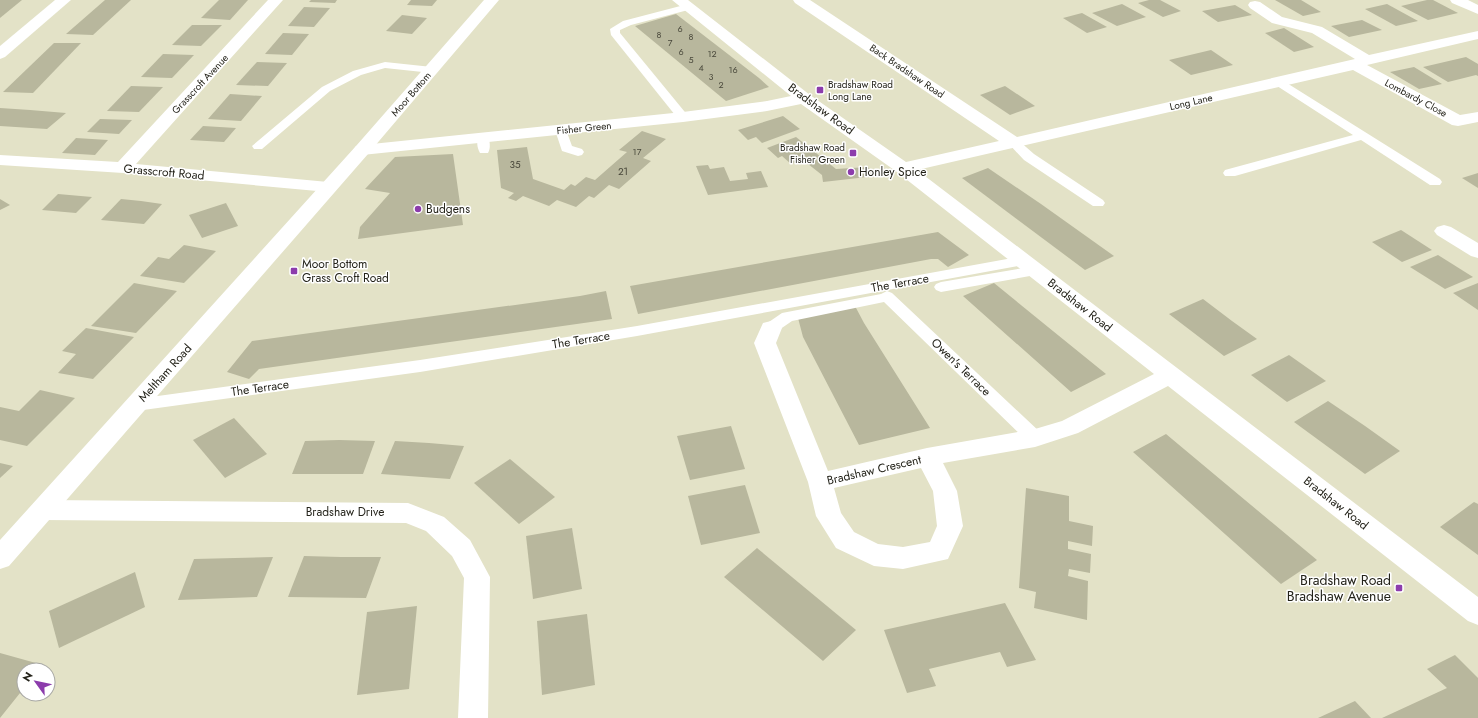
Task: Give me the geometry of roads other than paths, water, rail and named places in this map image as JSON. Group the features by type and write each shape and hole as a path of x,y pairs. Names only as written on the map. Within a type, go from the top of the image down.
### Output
{"street":[{"path":"0,54 64,0"},
{"name":"Grasscroft Avenue","path":"123,168 276,0"},
{"name":"Moor Bottom","path":"328,187 492,0"},
{"name":"Back Bradshaw Road","path":"800,0 1014,142"},
{"path":"1457,0 1478,10"},
{"name":"Bradshaw Road","path":"683,4 804,98 904,168 1478,613"},
{"name":"Lombardy Close","path":"1255,4 1277,20 1317,30 1361,63 1458,121 1478,118"},
{"name":"Long Lane","path":"904,168 1478,35"},
{"name":"Fisher Green","path":"362,150 484,144 561,130 768,106 804,98"},
{"name":"Grasscroft Road","path":"0,160 123,168 328,187"},
{"name":"Meltham Road","path":"0,558 328,187"},
{"path":"1444,231 1478,252"},
{"path":"771,328 765,343 820,482"},
{"name":"Bradshaw Crescent","path":"927,457 945,491 950,526 939,551 903,558 874,555 845,540 829,516 820,482 927,457 1035,438 1070,427 1170,375"},
{"name":"Bradshaw Drive","path":"43,510 408,513 435,524 461,548 478,577 473,718"}],"lane":[{"path":"683,4 619,25 615,29 615,33 683,117"},
{"path":"258,146 326,89 358,73 385,65 432,70"},
{"path":"1278,82 1434,182"},
{"path":"561,130 566,148 578,152"},
{"path":"1230,173 1363,136"},
{"path":"1014,142 1029,158 1098,203"},
{"path":"771,328 787,316 1030,266"},
{"name":"The Terrace","path":"136,405 420,366 1030,266"},
{"name":"Owen's Terrace","path":"887,296 1035,438"}],"place":[{"name":"Bradshaw Road Long Lane","path":"820,90"},
{"name":"Bradshaw Road Fisher Green","path":"853,153"},
{"name":"Honley Spice","path":"851,172"},
{"name":"Budgens","path":"418,209"},
{"name":"Moor Bottom Grass Croft Road","path":"294,271"},
{"name":"Bradshaw Road Bradshaw Avenue","path":"1399,588"}]}
